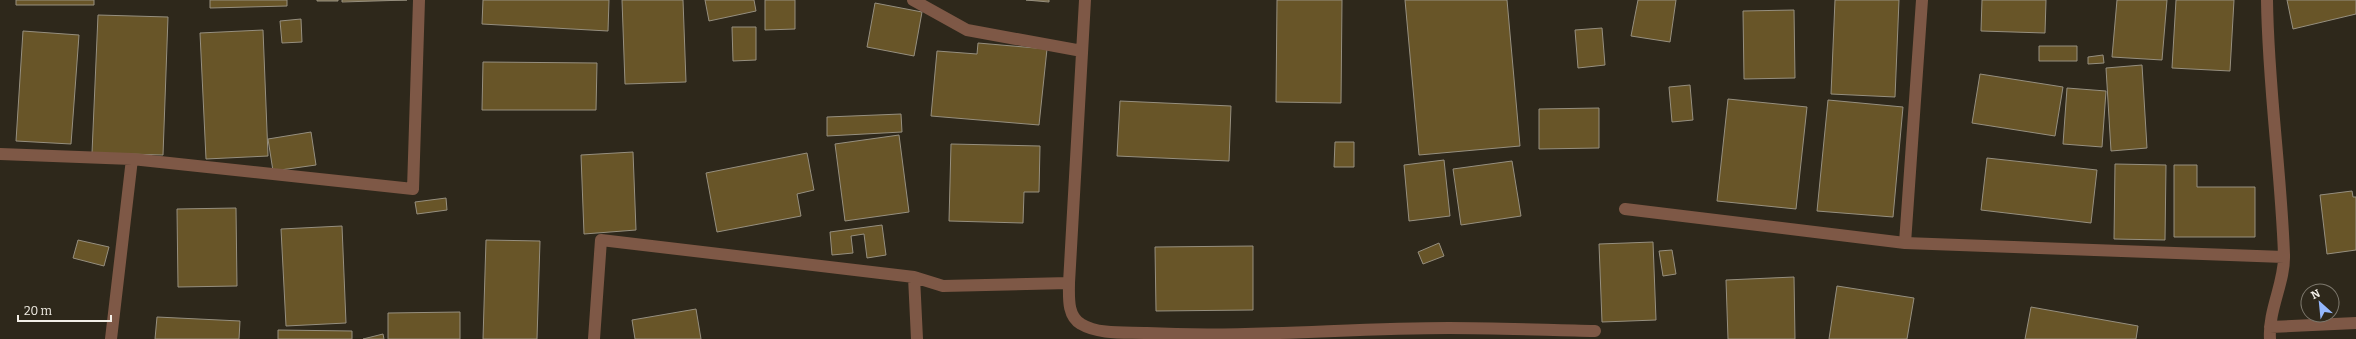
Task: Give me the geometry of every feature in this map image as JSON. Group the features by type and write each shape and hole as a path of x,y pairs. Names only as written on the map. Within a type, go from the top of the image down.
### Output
{"street":[{"path":"0,154 132,159 413,189 419,0"},
{"path":"914,0 967,30 1082,51"},
{"path":"1085,0 1069,283 1069,308 1080,324 1090,328 1110,331 1196,335 1303,334 1449,328 1595,331"},
{"path":"1905,243 1922,0"},
{"path":"2267,0 2268,54 2284,257 2270,333 2356,323"},
{"path":"111,339 132,159"},
{"path":"1625,209 1905,243 2284,257"},
{"path":"594,339 601,240 914,277 943,286 1069,283"},
{"path":"914,277 918,339"}],"building":[{"path":"16,0 94,0 94,5 16,5"},
{"path":"210,0 287,0 287,6 210,8"},
{"path":"338,0 338,1 317,1"},
{"path":"342,0 407,0 342,2"},
{"path":"483,0 609,0 608,31 482,24"},
{"path":"622,0 683,0 686,82 625,84"},
{"path":"705,0 754,0 756,11 709,21"},
{"path":"765,0 795,0 795,29 765,30"},
{"path":"1026,0 1049,0 1049,2"},
{"path":"1277,0 1342,0 1341,103 1276,102"},
{"path":"1405,0 1507,0 1520,146 1419,155"},
{"path":"1638,0 1676,0 1670,42 1631,36"},
{"path":"1835,0 1899,0 1895,97 1831,94"},
{"path":"1982,0 2046,0 2045,33 1981,31"},
{"path":"2117,0 2167,0 2162,60 2112,57"},
{"path":"2176,0 2234,0 2230,71 2172,68"},
{"path":"2287,0 2356,0 2356,14 2293,29"},
{"path":"875,3 922,12 914,56 867,47"},
{"path":"1794,10 1795,78 1744,79 1743,11"},
{"path":"98,15 168,17 163,155 92,153"},
{"path":"301,19 302,42 282,43 280,21"},
{"path":"732,27 756,27 756,60 733,61"},
{"path":"1602,28 1605,65 1578,68 1575,30"},
{"path":"263,30 268,156 206,159 200,33"},
{"path":"23,31 79,35 71,144 16,141"},
{"path":"978,43 1047,49 1039,125 931,116 937,51 977,54"},
{"path":"2039,46 2077,46 2077,61 2039,61"},
{"path":"2103,55 2104,63 2088,64 2088,57"},
{"path":"483,62 597,63 596,110 482,110"},
{"path":"2142,65 2147,148 2111,151 2106,68"},
{"path":"1980,74 2063,87 2055,136 1972,123"},
{"path":"1690,85 1693,120 1672,122 1669,87"},
{"path":"2067,88 2106,91 2102,147 2063,144"},
{"path":"1728,99 1807,107 1796,209 1717,201"},
{"path":"1828,100 1903,107 1893,217 1817,211"},
{"path":"1120,101 1231,106 1229,161 1117,156"},
{"path":"1599,108 1599,148 1539,149 1539,109"},
{"path":"901,114 902,132 827,136 827,117"},
{"path":"311,132 316,165 273,171 268,139"},
{"path":"899,135 909,212 845,221 835,144"},
{"path":"1335,142 1354,142 1354,167 1334,167"},
{"path":"951,144 1040,146 1039,192 1024,192 1023,223 949,221"},
{"path":"633,152 636,230 584,234 581,155"},
{"path":"807,153 814,190 797,194 801,216 717,232 706,173"},
{"path":"1987,158 2097,170 2091,223 1981,210"},
{"path":"1444,160 1450,216 1409,221 1404,165"},
{"path":"1512,161 1521,216 1461,225 1453,169"},
{"path":"2115,164 2166,165 2165,240 2114,239"},
{"path":"2174,165 2197,165 2197,187 2255,187 2255,237 2174,237"},
{"path":"2352,191 2353,197 2356,197 2356,250 2327,254 2320,195"},
{"path":"446,198 447,210 417,214 415,202"},
{"path":"236,208 237,286 178,287 177,209"},
{"path":"882,225 886,255 867,258 864,234 851,236 853,253 832,255 830,232"},
{"path":"342,226 346,323 286,326 281,229"},
{"path":"78,240 109,247 104,266 73,258"},
{"path":"486,240 540,241 537,339 483,339"},
{"path":"1653,242 1656,320 1602,322 1599,244"},
{"path":"1439,243 1444,256 1423,264 1418,252"},
{"path":"1253,246 1253,310 1156,311 1155,247"},
{"path":"1672,250 1676,274 1663,276 1659,251"},
{"path":"1794,277 1795,339 1728,339 1726,280"},
{"path":"1837,286 1914,298 1907,339 1829,339"},
{"path":"2031,307 2138,326 2136,339 2025,339"},
{"path":"696,309 701,339 635,339 632,320"},
{"path":"460,312 460,339 388,339 388,313"},
{"path":"157,317 240,321 239,339 155,339"},
{"path":"278,330 352,331 352,339 278,339"},
{"path":"383,334 384,339 363,339"}]}
